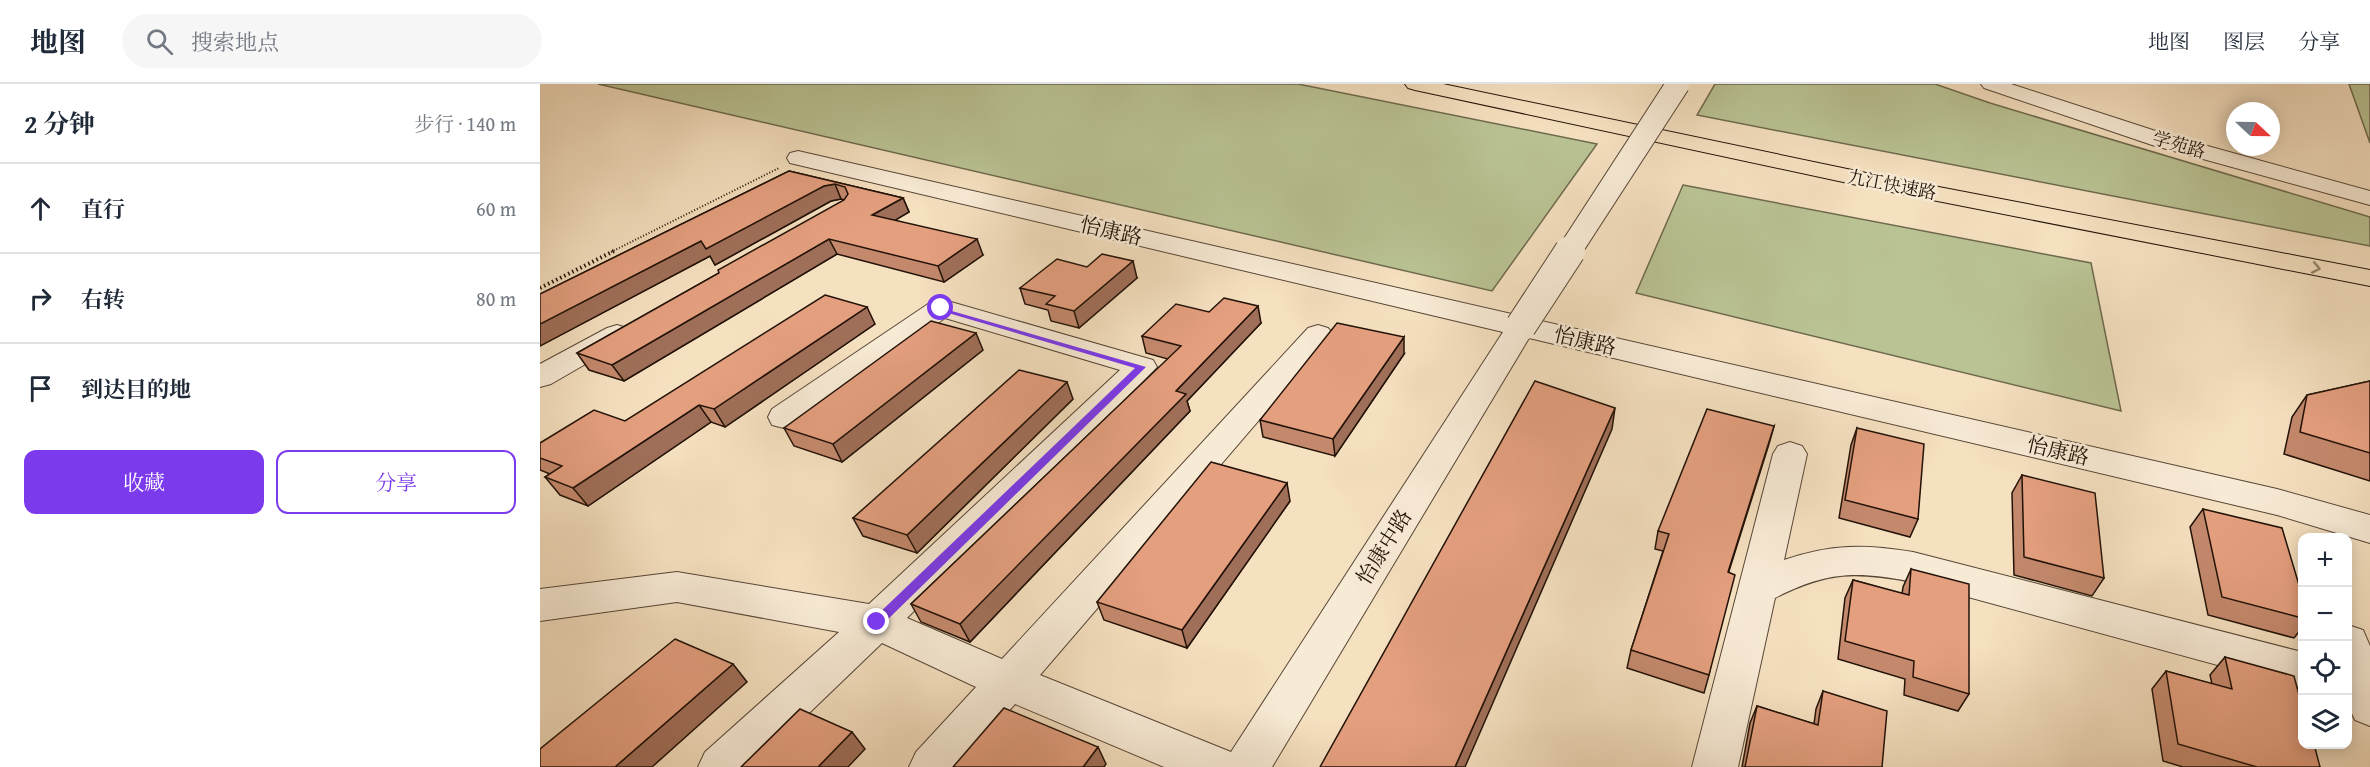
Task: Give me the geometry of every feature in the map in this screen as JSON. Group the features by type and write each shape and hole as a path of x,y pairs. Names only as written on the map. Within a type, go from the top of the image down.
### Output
{"highway":[{"name":"九江快速路","path":"1415,84 1871,181 2370,278"},
{"name":"九江快速路","path":"1473,84 1861,164 2370,261"}],"street":[{"name":"怡康中路","path":"1247,767 1521,326 1678,84"},
{"name":"学苑路","path":"1991,84 2160,140 2370,198"},
{"path":"2031,84 2178,133 2370,184"},
{"name":"怡康路","path":"798,158 1521,326 2307,523 2370,529"},
{"path":"721,767 877,622 1142,367 941,308 784,417"},
{"path":"540,376 644,319"},
{"path":"932,767 1318,334"},
{"path":"1715,767 1790,454"},
{"path":"1758,589 1792,571 1831,560 1875,560 1913,567 2298,669"},
{"path":"540,605 677,587 877,622 1009,682 1216,767"},
{"path":"2352,659 2360,692"}],"path":[{"path":"540,288 798,158"}],"green space":[{"path":"598,84 1298,84 1597,144 1492,291"},
{"path":"1715,84 1935,84 1990,103 2370,217 2370,246 1697,115"},
{"path":"2349,84 2370,84 2370,143"},
{"path":"1683,185 2091,263 2121,411 1636,293"}],"building":[{"path":"789,171 903,198 872,215 977,239 938,266 829,239 612,365 577,353 719,273 718,270 844,200 848,194 845,187 835,184 824,186 706,249 701,241 540,324 540,294"},
{"path":"1102,254 1133,261 1074,311 1046,304 1055,296 1020,288 1057,259 1087,267"},
{"path":"825,295 867,307 714,409 699,405 573,488 545,477 562,466 540,458 540,443 594,410 625,421"},
{"path":"1224,298 1258,306 1176,391 1186,394 960,624 911,604 1181,346 1142,336 1176,304 1209,312"},
{"path":"931,321 976,333 833,444 784,428"},
{"path":"1337,323 1404,337 1333,439 1260,420"},
{"path":"1019,370 1067,382 907,535 853,518"},
{"path":"1535,381 1615,408 1455,767 1320,767"},
{"path":"2370,381 2370,453 2300,432 2307,395"},
{"path":"1707,409 1774,426 1728,572 1735,575 1709,675 1631,650 1669,534 1658,531"},
{"path":"1857,428 1924,444 1918,519 1845,500"},
{"path":"1211,462 1287,483 1182,630 1097,602"},
{"path":"2022,475 2095,493 2104,578 2024,557"},
{"path":"2203,509 2282,528 2298,582 2298,617 2222,597"},
{"path":"1911,569 1969,584 1969,694 1913,677 1914,661 1845,641 1853,580 1909,595"},
{"path":"675,639 733,664 615,767 540,767 540,749"},
{"path":"2225,657 2294,676 2298,691 2298,749 2315,749 2320,767 2257,767 2178,744 2166,671 2232,689"},
{"path":"1823,691 1887,711 1882,767 1745,767 1757,706 1818,725"},
{"path":"1004,708 1098,747 1083,767 953,767"},
{"path":"800,709 852,732 818,767 741,767"}],"route":[{"path":"877,622 1142,367 941,308"}]}
